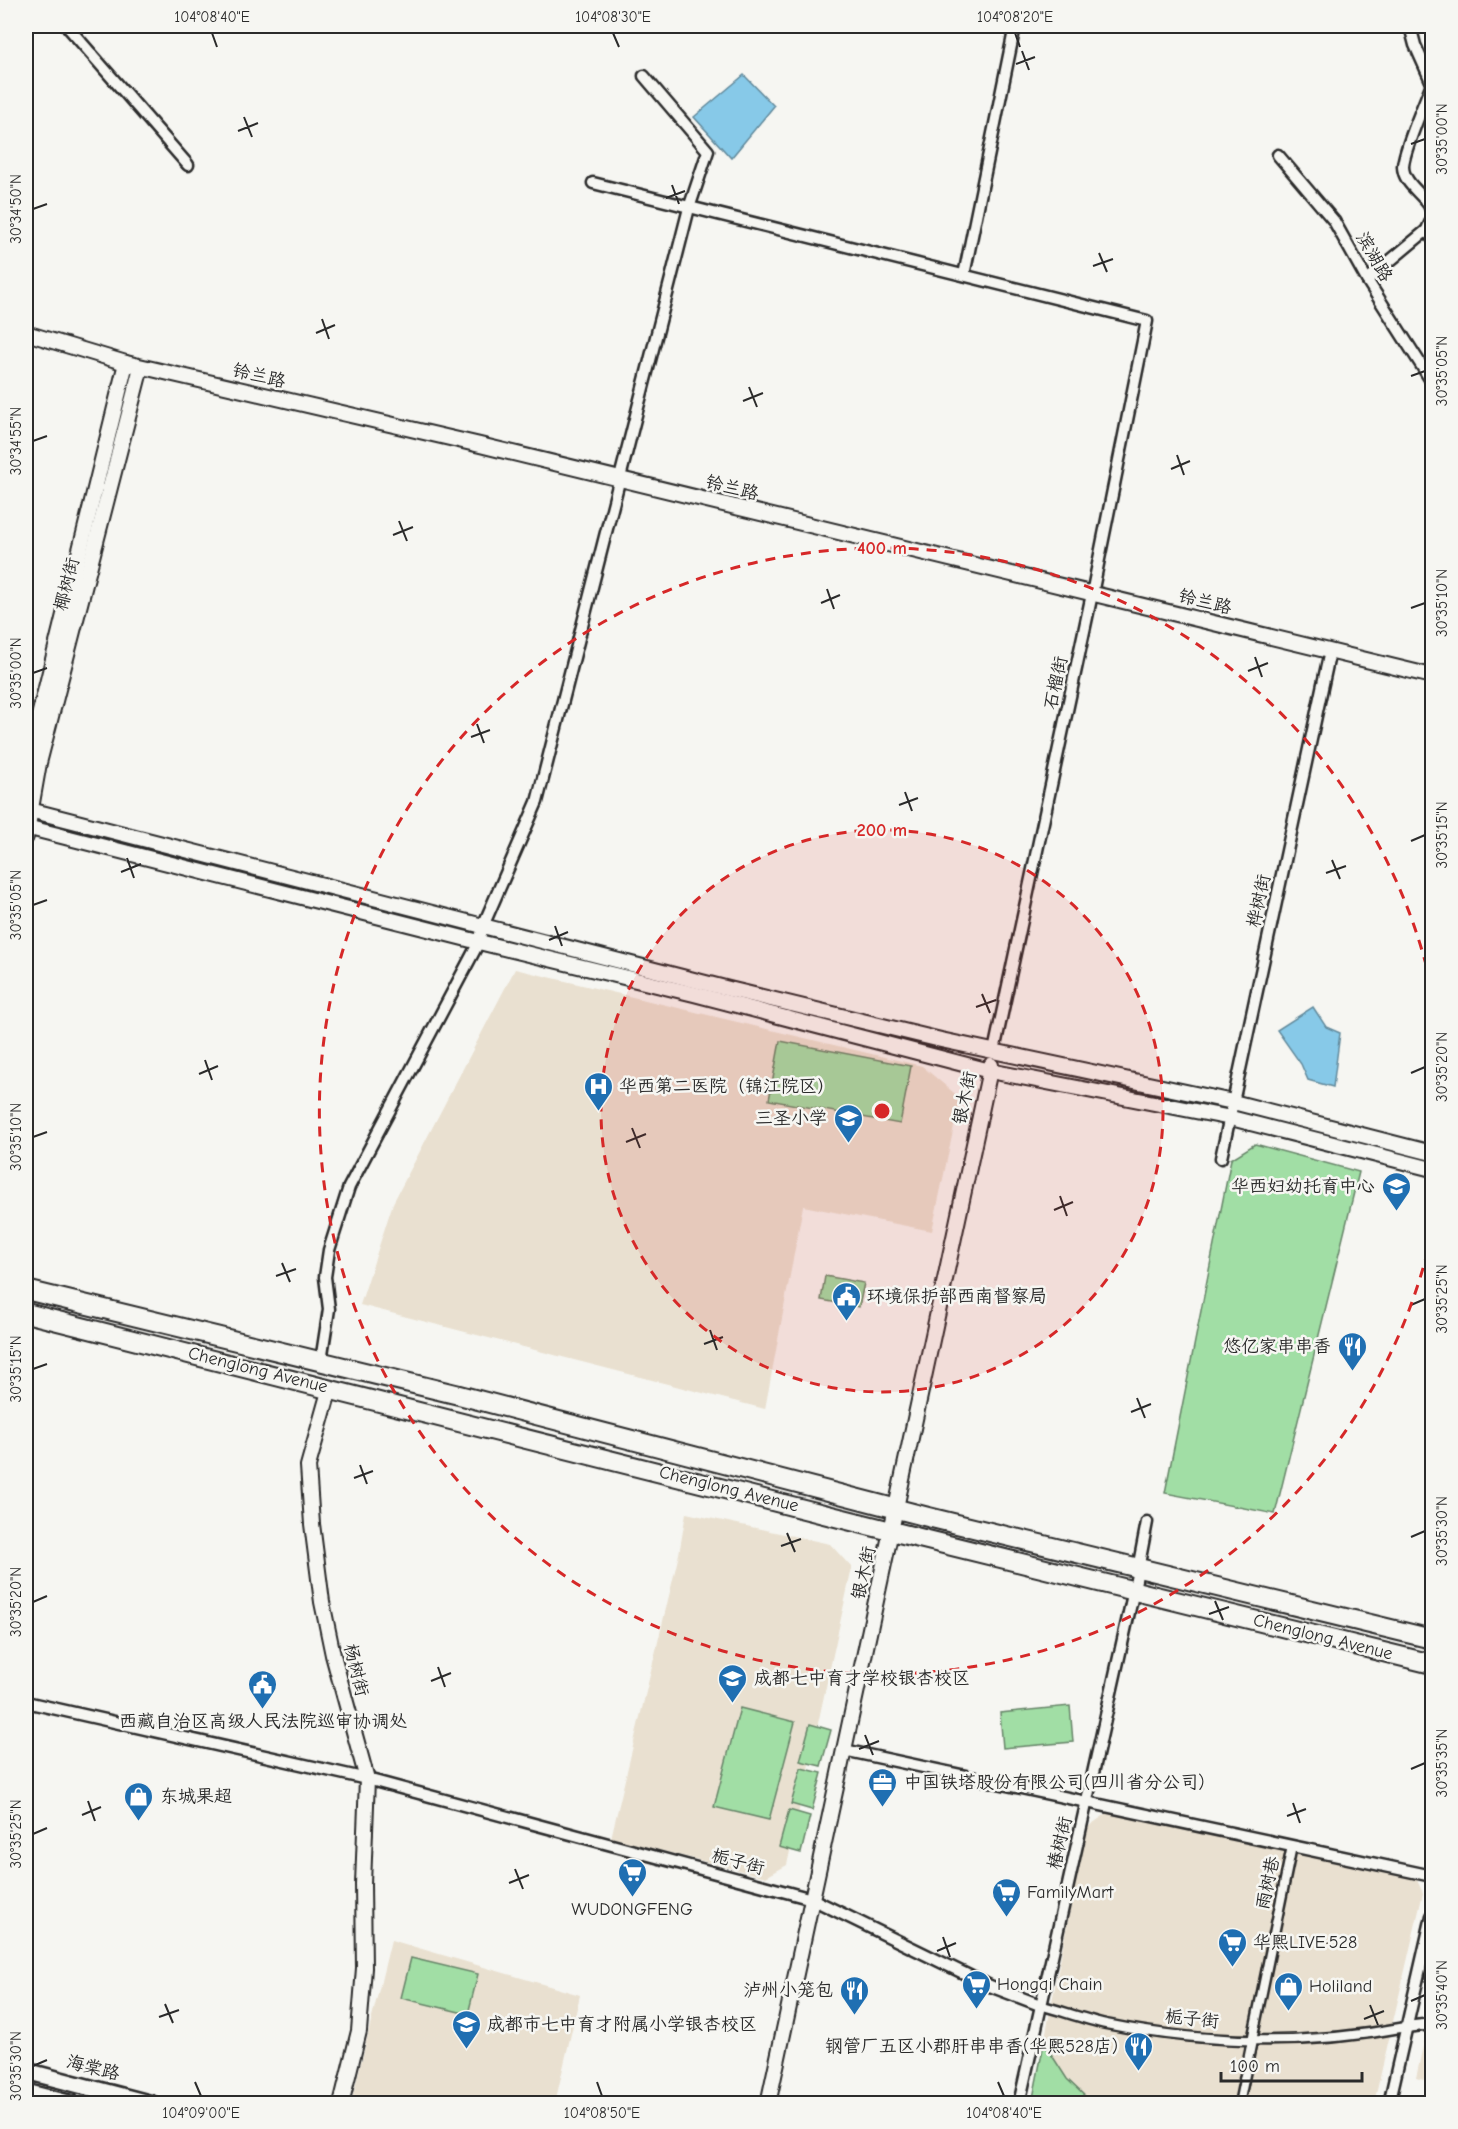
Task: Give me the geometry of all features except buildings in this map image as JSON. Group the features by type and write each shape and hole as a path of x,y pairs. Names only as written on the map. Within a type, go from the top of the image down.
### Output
{"highway":[{"name":"Chenglong Avenue","path":"26,1290 321,1361 896,1509 1432,1639"},
{"name":"Chenglong Avenue","path":"26,1313 891,1531 1432,1664"}],"main road":[{"name":"海棠路","path":"26,2071 152,2103"},
{"path":"26,2092 72,2103"}],"street":[{"path":"67,26 188,165"},
{"path":"593,183 964,275 1015,26"},
{"path":"1367,280 1430,234 1432,217 1429,205 1406,180 1403,166 1432,83 1415,45 1410,26"},
{"path":"321,1361 329,1309 325,1277 327,1259 349,1188 479,942 483,926 537,802 689,208 708,151 644,76"},
{"name":"滨湖路","path":"1278,155 1334,221 1367,280 1432,382"},
{"name":"石榴街","path":"964,275 1147,321 1092,594 994,1051"},
{"name":"铃兰路","path":"26,333 141,367 620,479 1432,676"},
{"name":"椰树街","path":"26,770 126,363"},
{"name":"椰树街","path":"26,830 28,810 39,763 141,367"},
{"name":"桦树街","path":"1221,1158 1330,651"},
{"path":"28,810 720,987 994,1051 1233,1102 1432,1153"},
{"path":"26,830 694,994 990,1071 1231,1118 1432,1169"},
{"name":"银木街","path":"768,2103 994,1051"},
{"name":"杨树街","path":"330,1388 308,1466 312,1524 322,1602 333,1655 367,1779 363,1884 364,1968 359,2031 341,2103"},
{"path":"1134,1590 1147,1522"},
{"name":"椿树街","path":"1019,2103 1134,1590"},
{"name":"栀子街","path":"26,1702 367,1779 812,1899 990,1986 1040,2005 1105,2023 1181,2036 1252,2041 1310,2041 1360,2036 1432,2024"},
{"path":"844,1750 1432,1876"},
{"name":"雨树巷","path":"1239,2103 1292,1846"},
{"path":"1389,2103 1432,1916"}],"shaded area":[{"name":"华西第二医院（锦江院区）","path":"515,969 922,1066 960,1098 932,1231 803,1206 765,1409 360,1305 393,1203"},
{"name":"成都七中育才学校银杏校区","path":"686,1513 830,1544 852,1568 787,1865 766,1877 611,1838 679,1554"},
{"name":"华熙LIVE·528","path":"1109,1812 1416,1878 1423,1893 1374,2103 1032,2104 1086,1828"},
{"name":"成都市七中育才附属小学银杏校区","path":"391,1940 580,1995 555,2103 351,2104"},
{"path":"1432,2034 1432,2082 1416,2078 1425,2037"}],"green space":[{"path":"780,1041 911,1066 900,1124 769,1100"},
{"path":"1255,1144 1359,1172 1275,1514 1165,1493 1231,1159"},
{"path":"825,1276 864,1283 859,1307 821,1300"},
{"path":"1070,1706 1073,1742 1003,1748 1000,1713"},
{"path":"740,1708 795,1722 769,1820 714,1807"},
{"path":"810,1724 831,1730 821,1766 800,1761"},
{"path":"801,1768 822,1773 812,1810 791,1804"},
{"path":"789,1810 810,1816 801,1853 779,1847"},
{"path":"411,1958 478,1974 468,2014 401,1998"},
{"path":"1044,2043 1067,2079 1090,2103 1032,2103"}],"water":[{"path":"744,75 774,106 731,158 694,117"},
{"path":"1313,1007 1326,1027 1340,1033 1333,1087 1308,1080 1301,1064 1277,1030"}],"place":[{"name":"华西第二医院（锦江院区）","path":"598,1112"},
{"name":"三圣小学","path":"848,1144"},
{"name":"华西妇幼托育中心","path":"1396,1212"},
{"name":"环境保护部西南督察局","path":"846,1322"},
{"name":"悠亿家串串香","path":"1352,1372"},
{"name":"成都七中育才学校银杏校区","path":"733,1704"},
{"name":"西藏自治区高级人民法院巡审协调处","path":"263,1710"},
{"name":"中国铁塔股份有限公司(四川省分公司)","path":"883,1808"},
{"name":"东城果超","path":"139,1822"},
{"name":"WUDONGFENG","path":"632,1898"},
{"name":"FamilyMart","path":"1006,1918"},
{"name":"华熙LIVE·528","path":"1232,1968"},
{"name":"Hongqi Chain","path":"976,2010"},
{"name":"Holiland","path":"1288,2012"},
{"name":"泸州小笼包","path":"854,2016"},
{"name":"成都市七中育才附属小学银杏校区","path":"466,2050"},
{"name":"钢管厂五区小郡肝串串香(华熙528店)","path":"1139,2072"}]}
